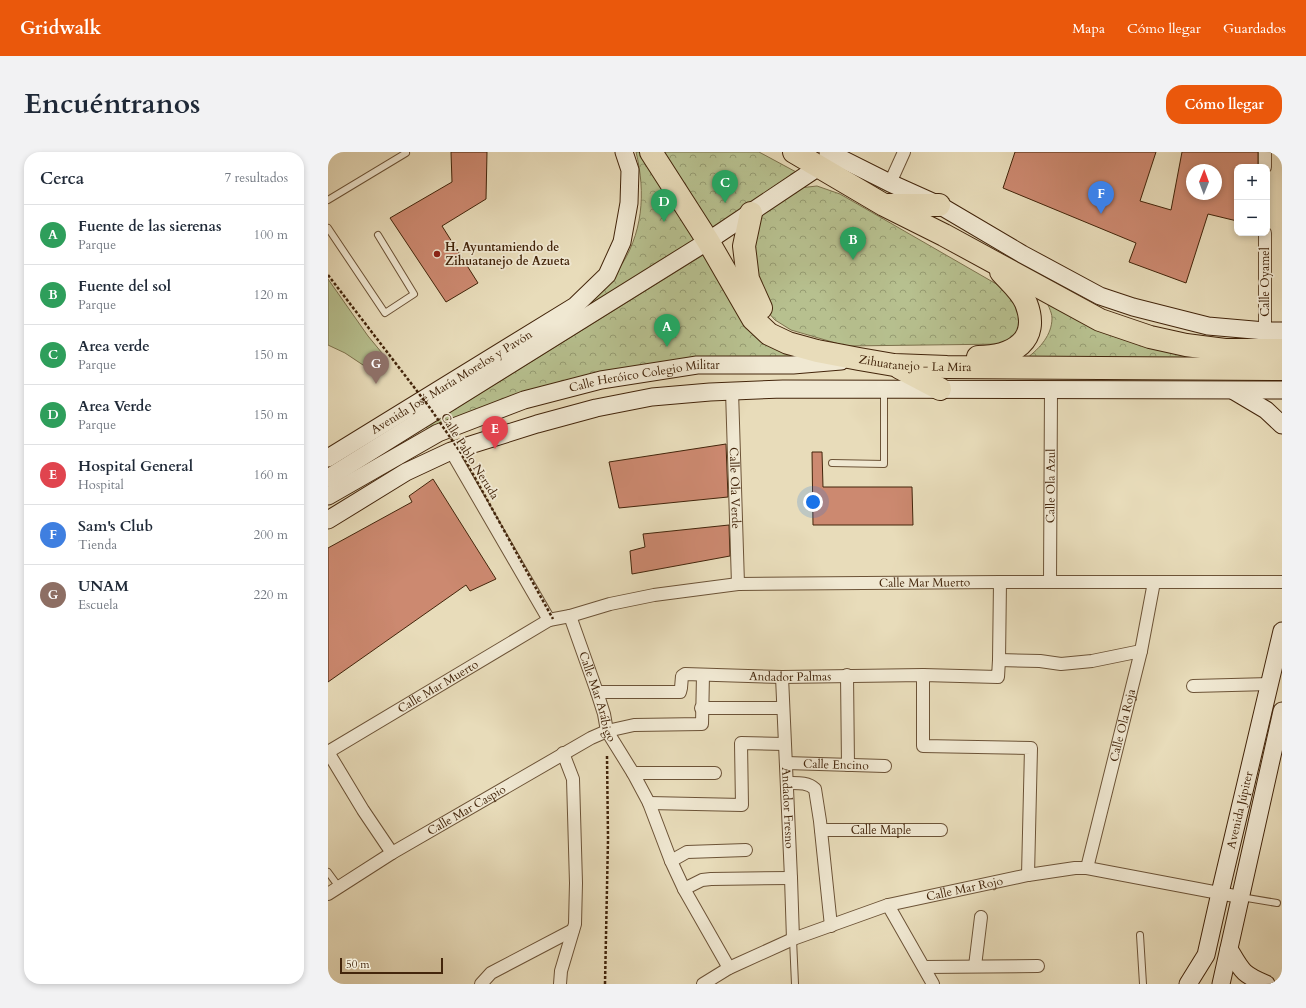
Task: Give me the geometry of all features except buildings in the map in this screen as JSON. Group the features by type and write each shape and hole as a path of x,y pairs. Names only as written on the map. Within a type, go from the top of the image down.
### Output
{"highway":[{"name":"Zihuatanejo - La Mira","path":"651,152 708,241 753,319 769,334 788,343 817,351 894,365 947,367 1282,368"},
{"path":"794,152 824,159 884,205 944,235 991,262 1100,320 1150,337 1186,345 1225,350 1282,350"},
{"path":"884,205 939,205"},
{"path":"751,213 744,246 748,279 762,310 788,343"},
{"path":"859,359 989,357 1009,352 1018,347 1029,333 1030,324 1025,303 1018,291 991,262"},
{"path":"894,365 940,389"}],"main road":[{"name":"Avenida José María Morelos y Pavón","path":"328,458 575,306 607,275 622,242 629,203 630,170 624,152"},
{"name":"Avenida José María Morelos y Pavón","path":"328,478 708,241 751,213 824,159"},
{"path":"824,159 890,183 939,205 1022,254 1100,296 1133,307 1208,326 1274,331"},
{"name":"Calle Heróico Colegio Militar","path":"328,496 438,433 524,400 601,380 697,365 793,365 859,359"},
{"path":"328,520 406,472 450,451 596,408 652,397 783,389 1282,390"},
{"path":"1234,391 1266,410 1282,425"},
{"path":"411,407 421,420"},
{"name":"Avenida Júpiter","path":"1188,984 1206,955 1282,632"},
{"name":"Avenida Júpiter","path":"1221,984 1282,711"},
{"path":"1229,949 1240,968 1249,977 1266,984"},
{"path":"1272,984 1282,982"}],"street":[{"path":"890,183 904,152"},
{"path":"1265,152 1265,164"},
{"name":"Calle Oyamel","path":"1265,236 1274,331"},
{"name":"Calle Ola Azul","path":"1050,582 1051,390"},
{"name":"Calle Ola Verde","path":"732,391 738,584"},
{"path":"450,451 551,620 570,616"},
{"path":"1000,582 999,660 1040,661 1061,664 1092,661 1141,650"},
{"name":"Calle Ola Roja","path":"1086,868 1141,650 1154,582"},
{"name":"Calle Mar Muerto","path":"570,616 610,604 654,595 738,584 1282,582"},
{"name":"Calle Mar Arábigo","path":"570,616 597,692 604,714 607,731 633,773 649,803 671,861 684,889 729,968"},
{"name":"Calle Mar Muerto","path":"328,752 551,620"},
{"name":"Andador Palmas","path":"597,692 680,692 682,676 685,674 782,676 923,675 998,677 999,660"},
{"path":"607,731 634,726 702,724 701,708 703,675"},
{"path":"847,675 848,765"},
{"path":"923,675 923,746 1030,748 1028,875"},
{"name":"Andador Fresno","path":"782,676 782,708 791,878 792,939"},
{"path":"1193,686 1270,684"},
{"path":"701,708 782,708"},
{"name":"Calle Mar Caspio","path":"328,894 392,853 567,751 590,738 607,731"},
{"path":"649,803 742,805 741,743 784,744"},
{"path":"560,984 561,971 575,924 576,883 573,779 567,751"},
{"path":"328,752 363,810 392,853"},
{"name":"Calle Encino","path":"786,763 885,766"},
{"path":"633,773 715,773"},
{"path":"787,783 805,784 812,786 815,789 832,926"},
{"name":"Calle Maple","path":"821,830 941,830"},
{"path":"671,861 687,852 746,850"},
{"name":"Calle Mar Rojo","path":"702,984 729,968 792,939 888,905 1028,875 1075,868 1086,868 1240,897"},
{"path":"684,889 702,880 711,879 791,878"},
{"path":"888,905 933,984"},
{"path":"975,966 981,917"},
{"path":"481,984 491,973 573,930"},
{"path":"924,967 1038,966"}],"lane":[{"path":"328,200 406,152"},
{"path":"328,228 385,313 414,294 378,235"},
{"path":"832,463 884,464 884,389"},
{"path":"328,872 339,887"},
{"path":"1240,897 1277,903"},
{"path":"1140,934 1143,984"},
{"path":"792,939 795,984"}],"path":[{"name":"Calle Pablo Neruda","path":"328,275 430,408 463,456 551,620"},
{"path":"605,984 608,839 607,731"}],"green space":[{"path":"636,152 647,152 699,238 588,308 587,305 618,270 633,243 640,213 641,198 641,183"},
{"path":"660,152 759,152 798,173 714,233"},
{"path":"817,186 840,194 1012,293 1026,326 1006,344 846,346 791,330 775,320 766,310 758,285 751,226 760,212 799,188"},
{"path":"708,252 790,354 800,361 717,357 430,432 426,427"},
{"path":"328,279 368,336 387,359 372,371 345,353 328,345"},
{"path":"1044,297 1190,348 1191,361 1027,358 1041,345 1050,330 1052,316"}],"place":[{"name":"Area verde","path":"725,203"},
{"name":"Sam's Club","path":"1101,214"},
{"name":"Area Verde","path":"664,222"},
{"name":"H. Ayuntamiendo de Zihuatanejo de Azueta","path":"437,254"},
{"name":"Fuente del sol","path":"853,260"},
{"name":"Fuente de las sierenas","path":"667,347"},
{"name":"UNAM","path":"376,384"},
{"name":"Hospital General","path":"495,449"}]}
